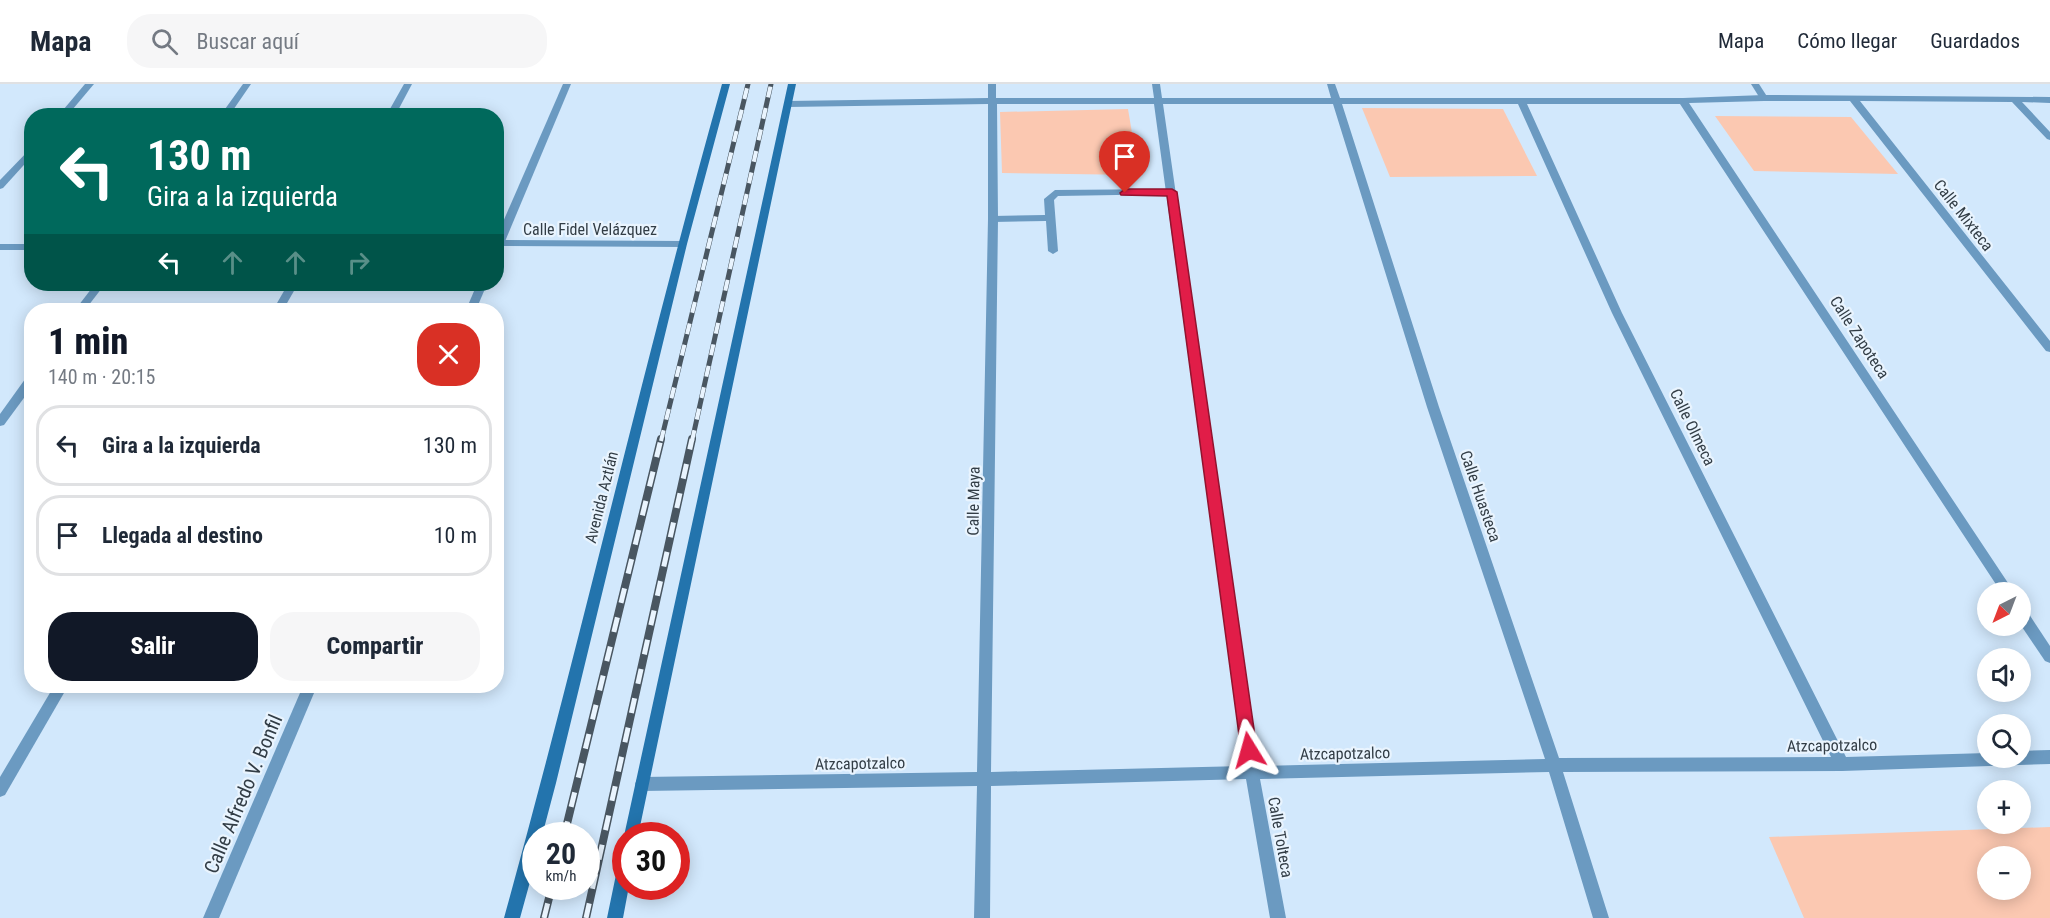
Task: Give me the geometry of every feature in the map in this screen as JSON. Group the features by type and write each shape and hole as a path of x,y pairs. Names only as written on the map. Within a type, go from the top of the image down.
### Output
{"main road":[{"name":"Avenida Aztlán","path":"512,918 549,783 682,244 726,84"},
{"path":"635,822 792,84"},
{"path":"615,918 619,900"}],"street":[{"path":"69,108 90,84"},
{"path":"230,108 247,84"},
{"path":"394,108 408,84"},
{"path":"504,232 567,84"},
{"name":"Calle Maya","path":"982,918 993,219 992,84"},
{"name":"Calle Tolteca","path":"1156,84 1252,773 1278,918"},
{"name":"Calle Huasteca","path":"1331,84 1433,407 1554,765 1601,918"},
{"path":"1755,84 1764,98"},
{"path":"788,104 1159,100 1522,102 1764,98 2050,100"},
{"name":"Calle Mixteca","path":"1854,100 2050,348"},
{"path":"2015,100 2050,137"},
{"name":"Calle Zapoteca","path":"1683,101 2001,582"},
{"name":"Calle Olmeca","path":"1522,102 1617,313 1842,764"},
{"path":"0,186 24,159"},
{"path":"1053,251 1049,199 1055,193 1172,192"},
{"path":"993,219 1050,218"},
{"name":"Calle Fidel Velázquez","path":"504,246 682,244"},
{"path":"0,247 24,246"},
{"path":"85,303 95,291"},
{"path":"0,422 24,389"},
{"path":"2031,628 2050,657"},
{"path":"0,790 57,693"},
{"name":"Calle Alfredo V. Bonfil","path":"211,918 307,693"},
{"name":"Atzcapotzalco","path":"642,784 985,780 1554,765 1842,764 2050,757"}],"shaded area":[{"path":"1362,108 1503,109 1537,176 1390,177"},
{"path":"1128,109 1139,175 1002,173 1000,112"},
{"path":"1715,116 1851,117 1898,174 1754,171"},
{"path":"2050,827 2050,918 1804,918 1769,837 1977,830 1977,834 2031,834 2031,828"}],"railway":[{"path":"661,441 748,84"},
{"path":"692,441 771,84"},
{"path":"567,822 661,439"},
{"path":"586,918 692,439"},
{"path":"544,918 548,900"}],"route":[{"path":"1125,193 1172,192 1249,750"}]}
